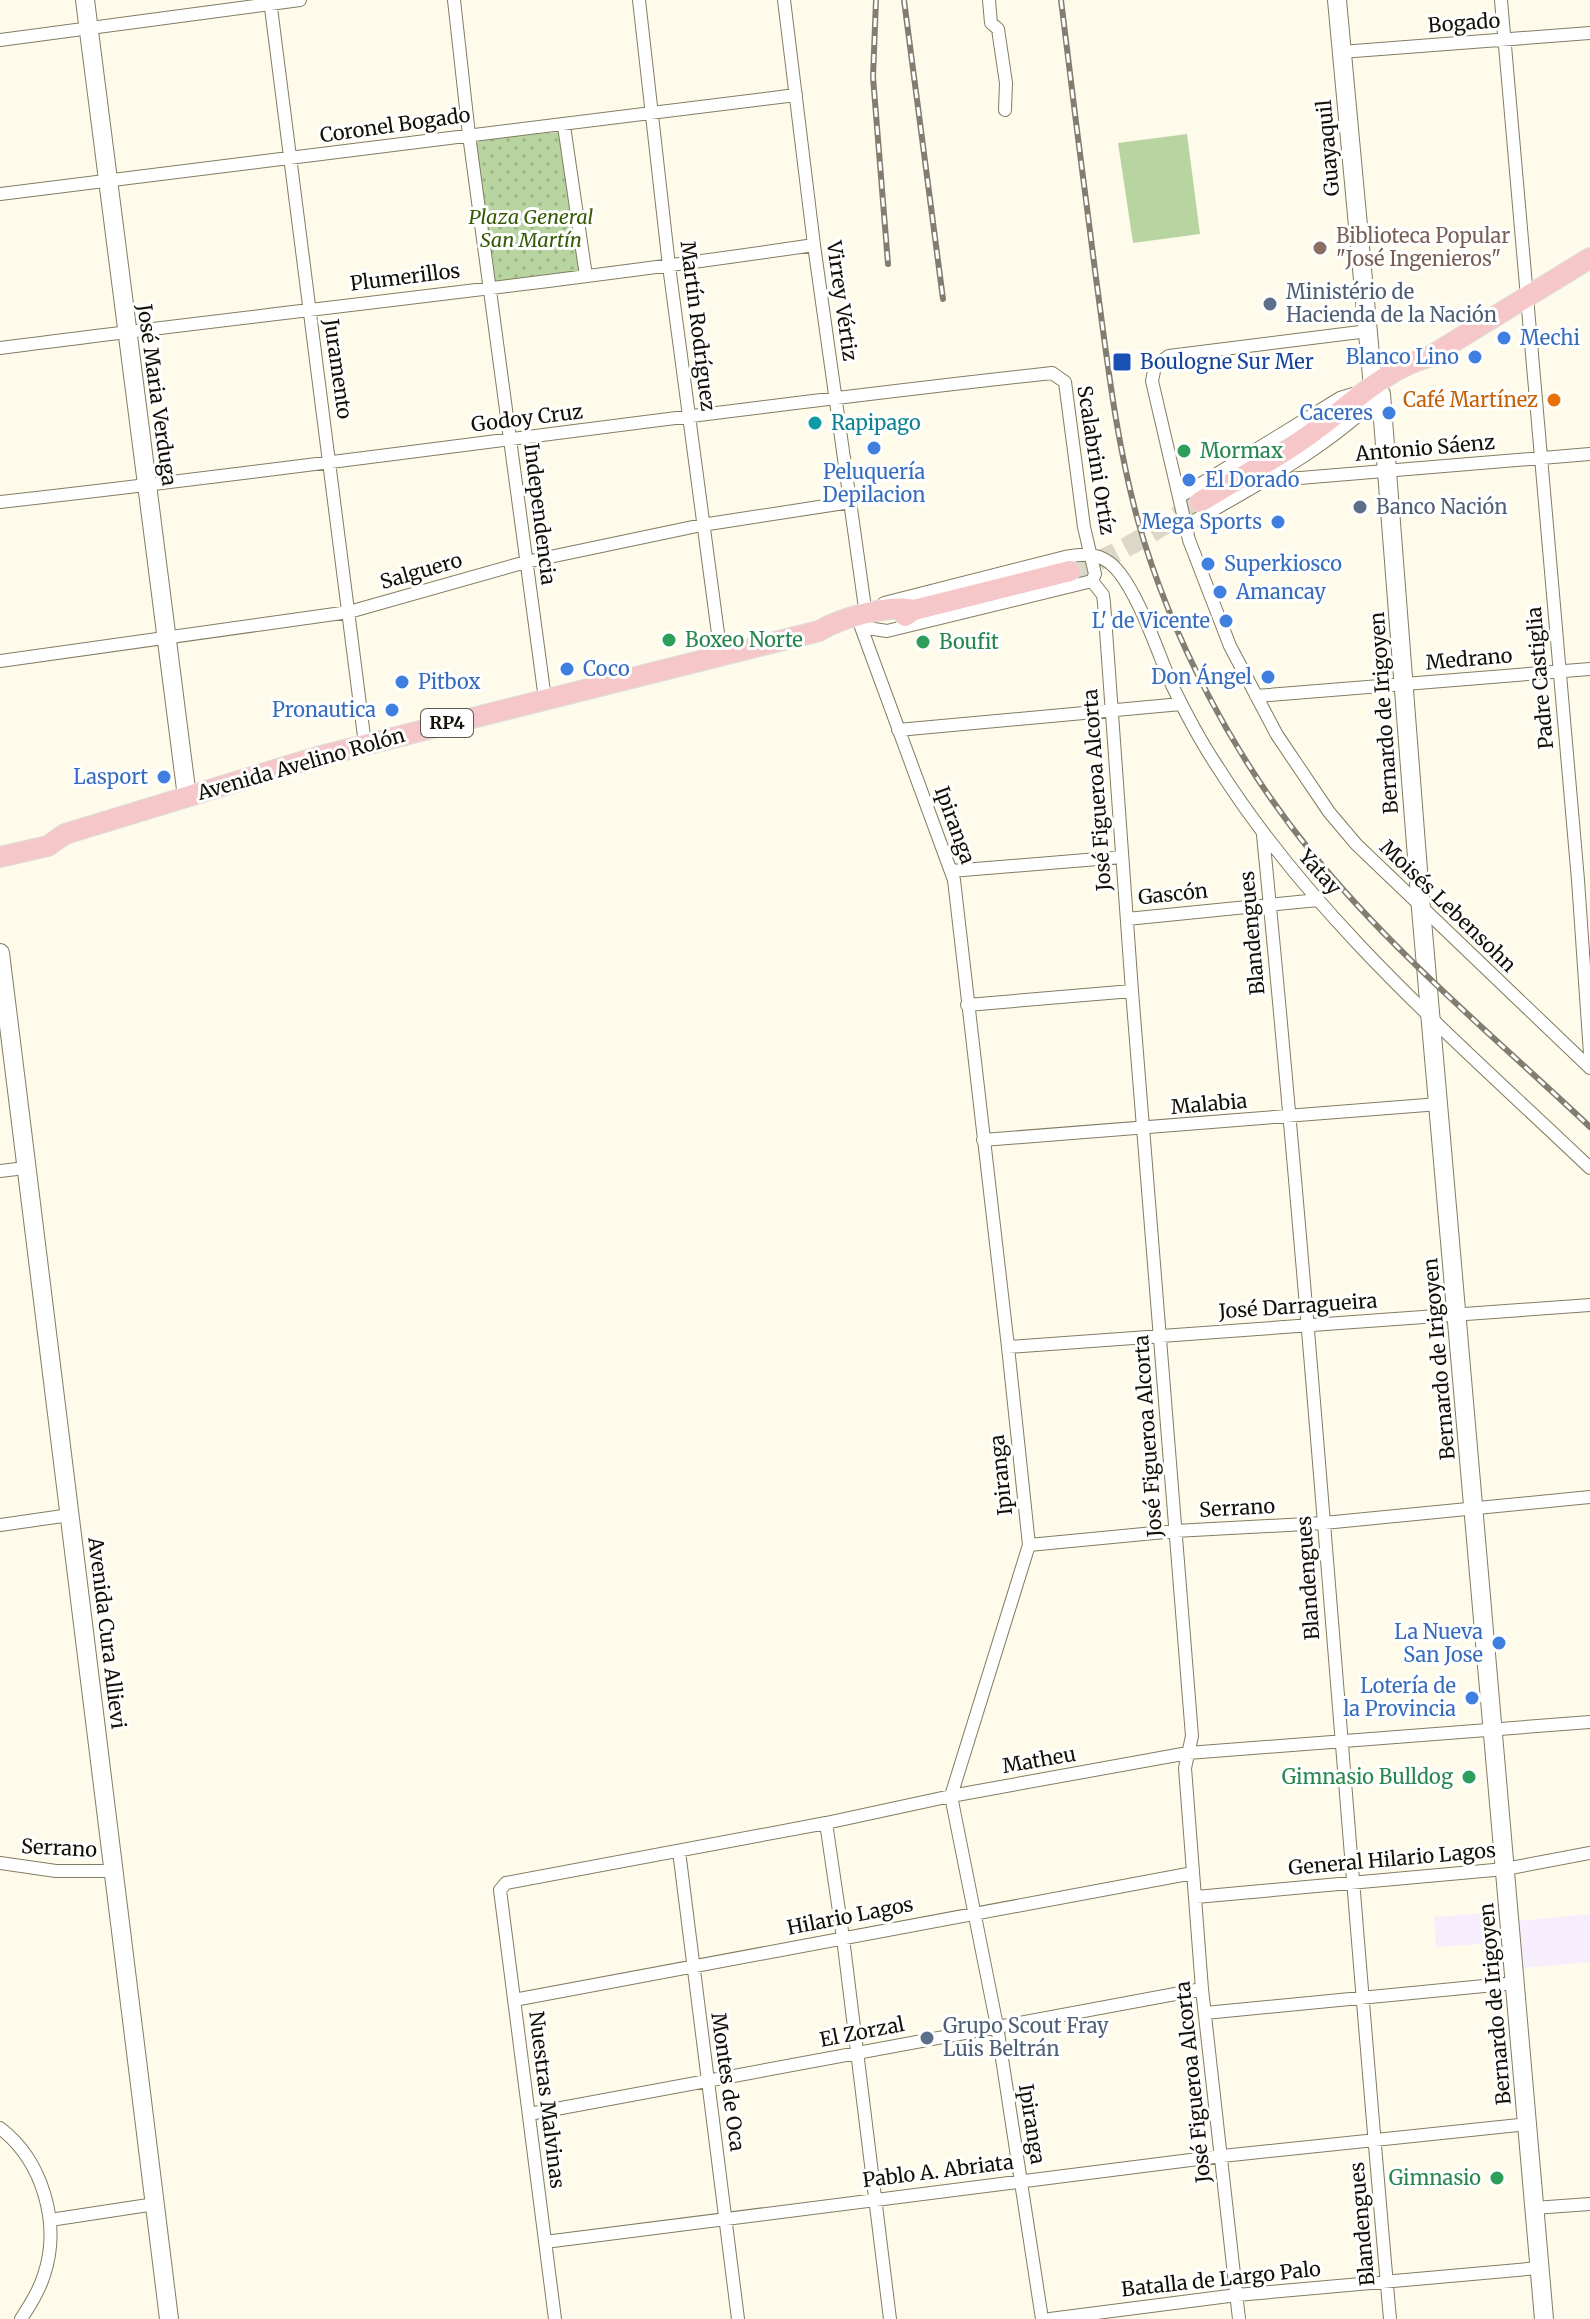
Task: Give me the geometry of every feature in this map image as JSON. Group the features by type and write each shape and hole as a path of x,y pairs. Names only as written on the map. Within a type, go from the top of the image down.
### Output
{"main road":[{"path":"1190,499 1320,427 1349,416 1377,391 1417,370 1429,357 1590,258"},
{"name":"Avenida Avelino Rolón","path":"4,854 45,834 65,834 365,744 819,631 832,623 901,607 914,610 1070,571"}],"street":[{"name":"José Maria Verduga","path":"85,0 125,332 187,797"},
{"path":"0,40 300,0"},
{"name":"Independencia","path":"454,0 469,135 545,699"},
{"name":"Martín Rodríguez","path":"639,0 669,266 721,656"},
{"name":"Virrey Vértiz","path":"784,0 814,245 851,502 862,617"},
{"path":"989,0 991,23 998,29 1006,83 1005,110"},
{"name":"Guayaquil","path":"1337,0 1368,331 1377,391"},
{"name":"Padre Castiglia","path":"1501,0 1560,671 1584,880 1590,1054"},
{"name":"Juramento","path":"270,2 365,744"},
{"name":"Bogado","path":"1341,52 1590,33"},
{"name":"Coronel Bogado","path":"0,194 796,95"},
{"path":"564,126 586,276"},
{"name":"Plumerillos","path":"0,348 669,266 814,245"},
{"name":"Moisés Lebensohn","path":"1368,331 1169,356 1161,360 1152,372 1152,381 1190,499 1189,540 1230,646 1277,735 1329,812 1356,844 1421,909 1590,1068"},
{"name":"Godoy Cruz","path":"0,502 511,440 835,396 1052,373 1059,375"},
{"name":"Scalabrini Ortíz","path":"1059,375 1065,382 1084,527 1091,553"},
{"path":"1187,525 1263,481 1356,420 1377,391"},
{"path":"1190,499 1340,398 1377,391"},
{"name":"Bernardo de Irigoyen","path":"1377,391 1387,471 1421,909 1544,2319"},
{"name":"Antonio Sáenz","path":"1263,481 1590,454"},
{"name":"Salguero","path":"0,661 349,612 526,562 702,525 851,502"},
{"name":"José Figueroa Alcorta","path":"1091,553 1095,574 1092,581 1103,595 1192,1736 1185,1768 1202,1989 1239,2319"},
{"name":"Avenida Avelino Rolón","path":"862,617 1065,557 1091,553"},
{"name":"Yatay","path":"1091,553 1112,565 1124,578 1181,704 1208,753 1263,835 1318,900 1431,1017 1590,1168"},
{"name":"Avenida Avelino Rolón","path":"862,617 887,631 1092,581"},
{"name":"Ipiranga","path":"862,617 898,730 951,871 1029,1545 951,1796 997,2026 1042,2319"},
{"name":"Medrano","path":"1256,696 1590,669"},
{"path":"898,730 1181,704"},
{"name":"Blandengues","path":"1263,835 1390,2319"},
{"path":"951,871 1122,857"},
{"name":"Gascón","path":"1127,919 1318,900"},
{"name":"Avenida Cura Allievi","path":"0,953 116,1871 169,2319"},
{"path":"967,1005 1132,991"},
{"name":"Malabia","path":"983,1140 1439,1104"},
{"path":"0,1171 25,1168"},
{"name":"José Darragueira","path":"1008,1347 1590,1305"},
{"name":"Serrano","path":"1029,1545 1175,1531 1324,1523 1590,1497"},
{"path":"0,1525 70,1515"},
{"name":"Matheu","path":"502,1886 951,1796 1188,1753 1590,1722"},
{"path":"826,1823 890,2319"},
{"name":"Montes de Oca","path":"679,1851 738,2319"},
{"name":"General Hilario Lagos","path":"1196,1897 1505,1869 1590,1853"},
{"name":"Serrano","path":"0,1863 56,1871 116,1871"},
{"name":"Hilario Lagos","path":"514,2000 1193,1873"},
{"name":"Nuestras Malvinas","path":"502,1886 500,1890 555,2319"},
{"path":"1205,2013 1515,1983"},
{"name":"El Zorzal","path":"529,2114 1202,1989"},
{"name":"Pablo A. Abriata","path":"545,2242 1021,2180 1528,2124"},
{"path":"0,2128 29,2160 43,2189 50,2220 50,2247 45,2273 35,2298 21,2319"},
{"path":"50,2220 155,2204"},
{"path":"1534,2208 1590,2204"},
{"name":"Batalla de Largo Palo","path":"1050,2319 1237,2295 1539,2268"}],"shaded area":[{"path":"1496,1912 1499,1943 1436,1947 1434,1917"},
{"path":"1590,1914 1590,1962 1523,1968 1519,1921"}],"green space":[{"name":"Plaza General San Martín","path":"559,132 580,273 495,282 476,144 483,138"},
{"path":"1187,134 1200,234 1133,243 1118,143"}],"tunnel":[{"path":"1070,571 1121,550 1200,502"}],"railway":[{"path":"876,0 873,77 888,264"},
{"path":"904,0 943,299"},
{"path":"1061,0 1104,339 1124,461 1152,565 1187,653 1208,696 1257,778 1312,853 1411,961 1590,1127"}],"place":[{"name":"Biblioteca Popular \"José Ingenieros\"","path":"1320,248"},
{"name":"Ministério de Hacienda de la Nación","path":"1270,304"},
{"name":"Mechi","path":"1504,338"},
{"name":"Blanco Lino","path":"1475,357"},
{"name":"Boulogne Sur Mer","path":"1122,362"},
{"name":"Café Martínez","path":"1554,400"},
{"name":"Caceres","path":"1389,413"},
{"name":"Rapipago","path":"815,423"},
{"name":"Peluquería Depilacion","path":"874,448"},
{"name":"Mormax","path":"1184,451"},
{"name":"El Dorado","path":"1189,480"},
{"name":"Banco Nación","path":"1360,507"},
{"name":"Mega Sports","path":"1278,522"},
{"name":"Superkiosco","path":"1208,564"},
{"name":"Amancay","path":"1220,592"},
{"name":"L' de Vicente","path":"1226,621"},
{"name":"Boxeo Norte","path":"669,640"},
{"name":"Boufit","path":"923,642"},
{"name":"Coco","path":"567,669"},
{"name":"Don Ángel","path":"1268,677"},
{"name":"Pitbox","path":"402,682"},
{"name":"Pronautica","path":"392,710"},
{"name":"Lasport","path":"164,777"},
{"name":"La Nueva San Jose","path":"1499,1643"},
{"name":"Lotería de la Provincia","path":"1472,1698"},
{"name":"Gimnasio Bulldog","path":"1469,1777"},
{"name":"Grupo Scout Fray Luis Beltrán","path":"927,2038"},
{"name":"Gimnasio","path":"1497,2178"}]}
